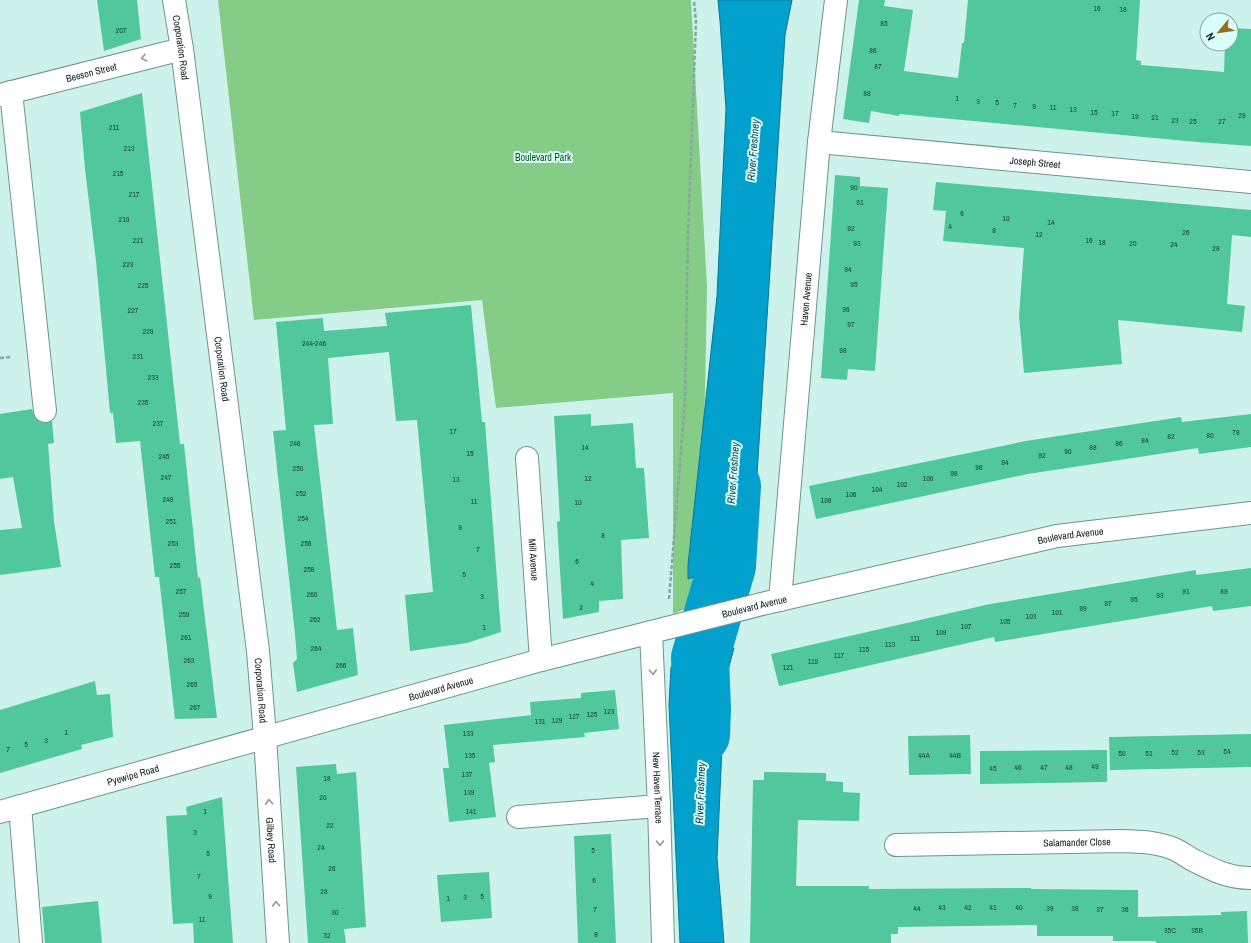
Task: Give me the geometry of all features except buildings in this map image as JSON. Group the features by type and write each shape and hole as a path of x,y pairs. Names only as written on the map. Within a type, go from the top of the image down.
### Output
{"street":[{"name":"Corporation Road","path":"174,0 182,49 258,651 265,737"},
{"name":"Haven Avenue","path":"773,601 819,142 836,0"},
{"name":"Beeson Street","path":"6,93 182,49"},
{"path":"6,93 45,411"},
{"name":"Joseph Street","path":"819,142 1251,182"},
{"name":"Mill Avenue","path":"526,458 541,660"},
{"name":"Boulevard Avenue","path":"265,737 541,660 773,601 1057,536 1251,513"},
{"name":"New Haven Terrace","path":"660,630 659,806 663,943"},
{"name":"Pyewipe Road","path":"10,809 265,737"},
{"name":"Gilbey Road","path":"265,737 278,943"},
{"path":"518,817 659,806"},
{"path":"10,809 31,943"},
{"name":"Salamander Close","path":"896,845 1123,841 1159,843 1176,850 1192,860 1224,875 1251,878"}],"path":[{"path":"669,602 685,401 688,234 696,22 694,0"}],"green space":[{"name":"Boulevard Park","path":"218,0 691,0 707,287 705,393 697,604 673,614 673,393 496,408 482,300 254,320"}],"water":[{"path":"718,0 792,0 785,35 752,553 744,562 688,579 688,565 717,296 726,109"},
{"path":"734,648 725,681 717,858 724,943 680,943 669,705 671,667 683,659"}],"waterway":[{"name":"River Freshney","path":"701,735 702,709 700,658 727,566 732,486"}]}
